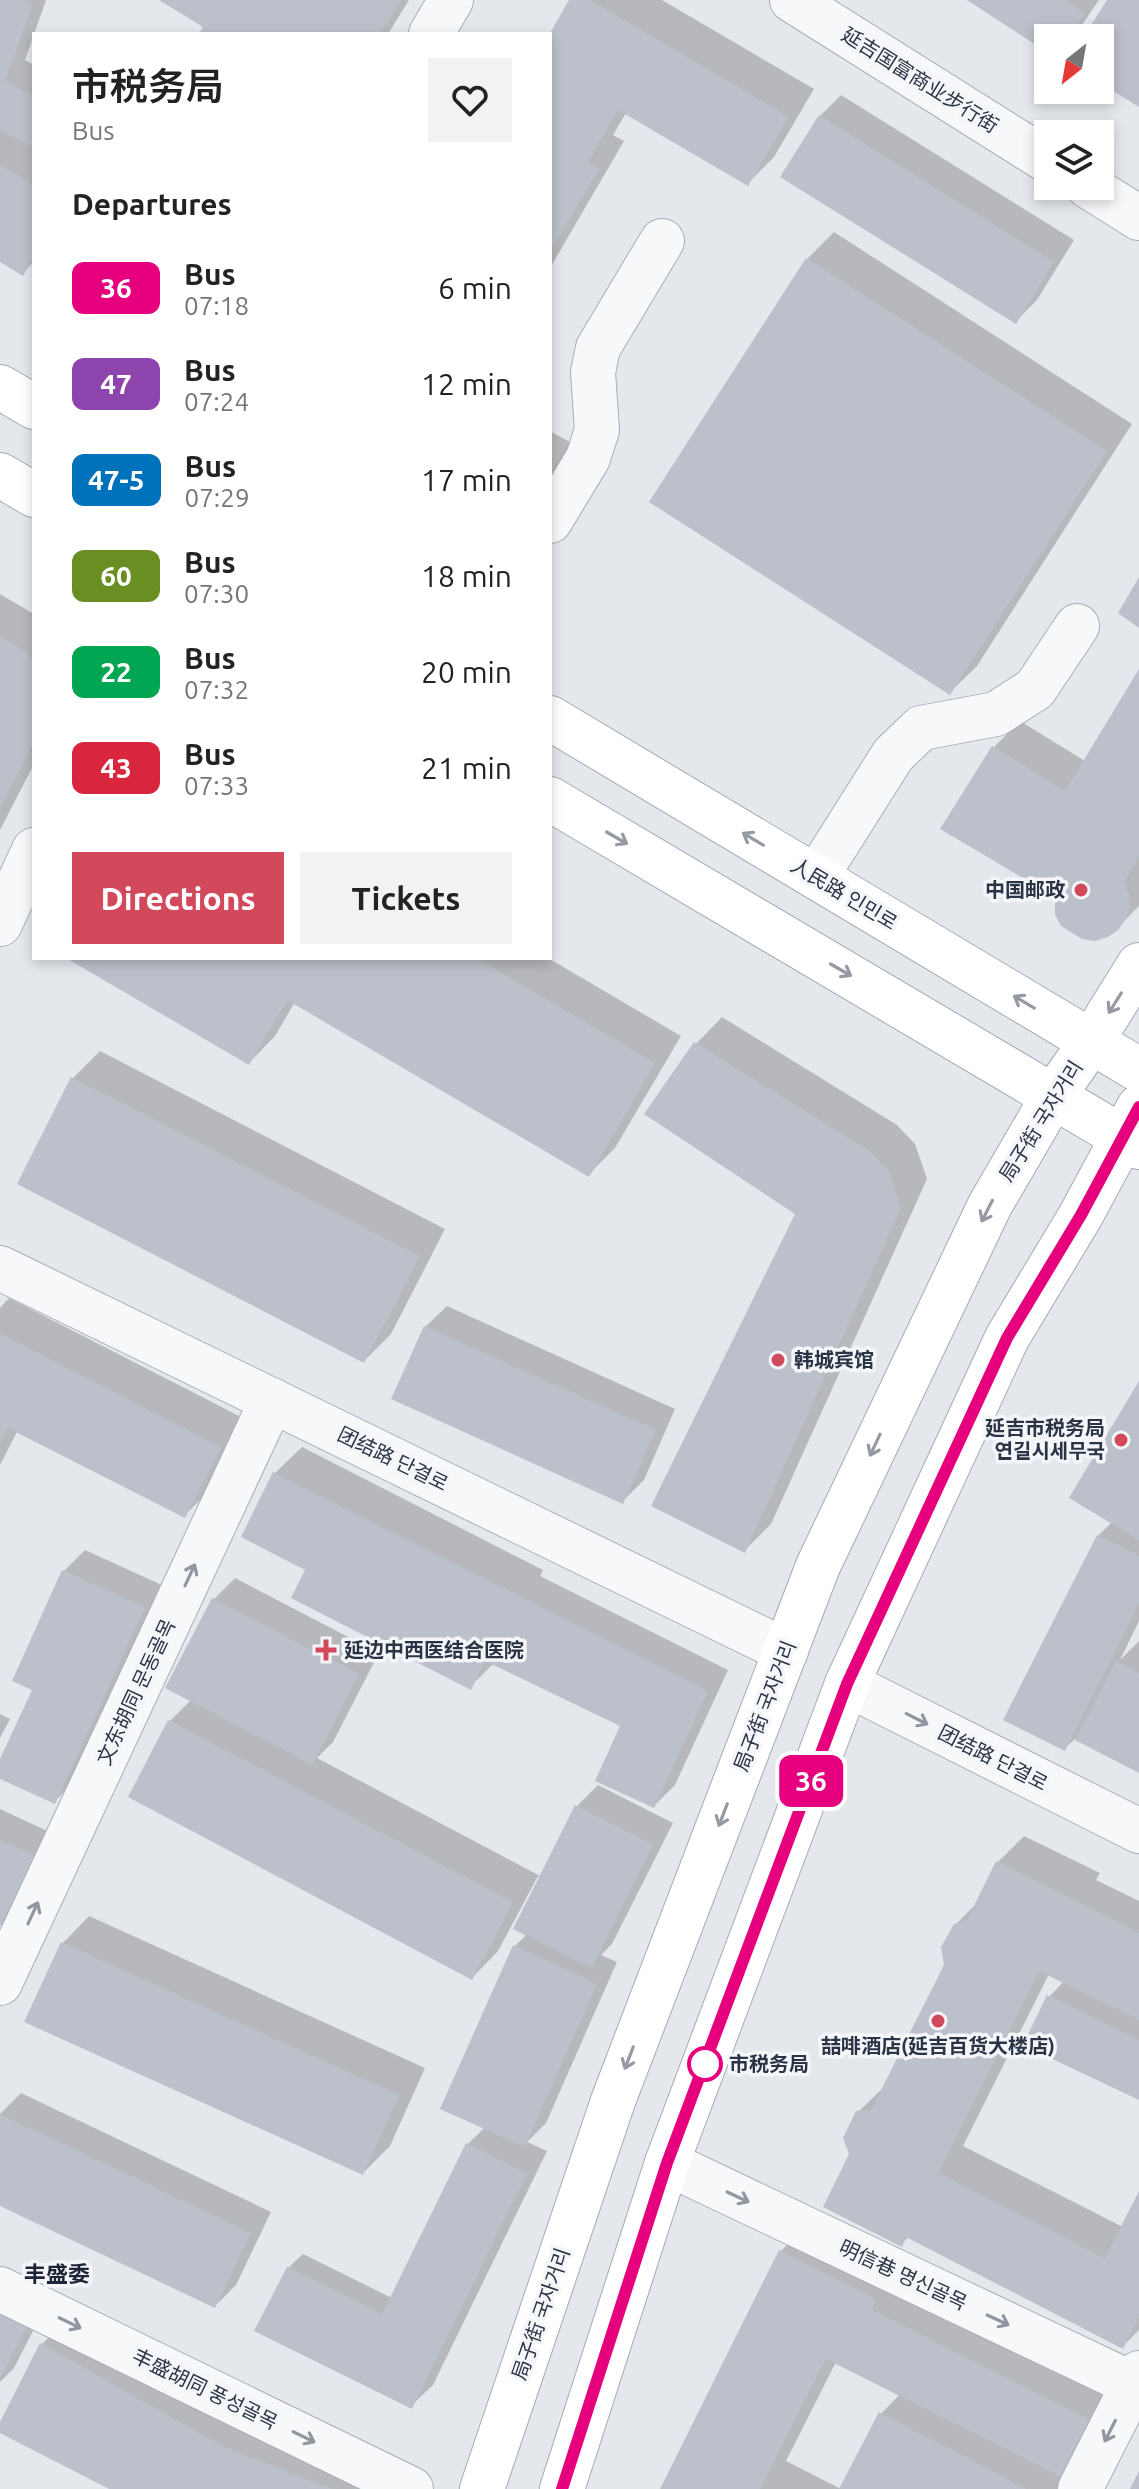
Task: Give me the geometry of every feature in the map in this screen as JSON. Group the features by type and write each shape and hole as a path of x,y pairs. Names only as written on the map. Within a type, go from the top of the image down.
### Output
{"main road":[{"path":"0,387 32,406"},
{"path":"0,475 32,494"},
{"name":"人民路 인민로","path":"552,719 1139,1070"},
{"path":"552,800 1054,1095 1134,1130 1007,1338 847,1684 667,2163 562,2489"},
{"name":"局子街 국자거리","path":"482,2489 613,2101 818,1566 990,1205 1054,1095 1139,965"}],"street":[{"path":"432,32 451,0"},
{"name":"延吉国富商业步行街","path":"792,0 1034,152"},
{"path":"1110,200 1139,218"},
{"path":"552,518 588,458 597,430 593,372 598,348 662,241"},
{"path":"816,877 893,755 921,728 996,714 1035,689 1077,626"},
{"path":"0,924 32,854"},
{"name":"团结路 단결로","path":"0,1268 786,1651"},
{"name":"文东胡同 문동골목","path":"0,1983 272,1400"},
{"name":"团结路 단결로","path":"847,1684 1139,1831"},
{"name":"明信巷 명신골목","path":"667,2163 1137,2381"},
{"name":"丰盛胡同 풍성골목","path":"0,2289 411,2489"},
{"path":"1080,2489 1137,2381"}],"building":[{"path":"0,0 25,0 33,4 5,81 32,96 32,147 0,129"},
{"path":"159,0 401,0 381,32 200,32 203,27"},
{"path":"569,0 590,0 789,117 748,186 618,110 588,162 599,169 552,249 551,32"},
{"path":"967,0 1066,0 1085,13 1078,24 1034,24 1034,44"},
{"path":"1107,0 1139,0 1139,107 1114,92 1114,24 1092,24"},
{"path":"819,115 1054,262 1016,324 780,177"},
{"path":"0,165 32,184 32,260 23,276 0,262"},
{"path":"806,258 1107,451 950,695 649,502"},
{"path":"1139,577 1139,628 1118,613"},
{"path":"0,636 32,658 32,746 0,808"},
{"path":"1139,669 1139,857 1124,882 1130,907 1118,930 1108,937 1095,941 1082,939 1061,926 1055,915 1055,897 940,829 992,746 1065,791"},
{"path":"69,960 479,960 655,1063 589,1177 287,1000 249,1065"},
{"name":"韩城宾馆","path":"694,1042 871,1152 889,1171 901,1208 745,1553 651,1506 795,1214 644,1114"},
{"path":"71,1077 420,1256 364,1363 17,1184"},
{"path":"424,1326 656,1430 623,1504 391,1399"},
{"path":"0,1334 221,1447 185,1518 8,1428 0,1443"},
{"name":"延吉市税务局 연길시세무국","path":"1139,1381 1139,1540 1069,1498"},
{"path":"273,1472 708,1691 654,1808 595,1781 620,1726 485,1661 471,1690 291,1598 305,1570 241,1537"},
{"path":"1097,1535 1139,1556 1139,1603 1065,1751 1003,1720"},
{"path":"62,1570 145,1607 55,1804 0,1779 0,1759 32,1690 12,1681"},
{"path":"212,1598 359,1674 312,1765 165,1688"},
{"path":"1116,1661 1139,1673 1139,1773 1075,1740"},
{"path":"168,1720 513,1902 472,1980 128,1797"},
{"path":"575,1805 653,1844 592,1968 513,1929"},
{"path":"0,1840 38,1857 6,1928 0,1925"},
{"path":"996,1861 1139,1933 1139,2020 1039,1971 938,2173 1105,2258 1139,2191 1139,2317 1123,2349 906,2237 902,2247 823,2207 849,2154 843,2138 856,2111 871,2110 944,1965 941,1947 954,1924 967,1920"},
{"path":"61,1942 399,2095 363,2175 24,2022"},
{"path":"513,1945 597,1984 525,2147 440,2109"},
{"path":"1047,1995 1139,2040 1139,2100 1023,2045"},
{"path":"0,2114 251,2233 215,2308 0,2206"},
{"path":"466,2143 527,2173 412,2409 254,2331 287,2267 382,2314"},
{"path":"779,2250 876,2299 871,2310 1098,2424 1069,2481 826,2359 760,2489 660,2489"},
{"path":"0,2307 29,2322 0,2379"},
{"path":"40,2343 224,2447 332,2489 109,2489 0,2433 0,2422"},
{"path":"879,2412 1026,2489 839,2489"},
{"path":"1139,2471 1139,2489 1130,2489"}],"bus line":[{"name":"36","path":"562,2489 667,2163 847,1684 1007,1338 1081,1215 1139,1107"}],"place":[{"name":"中国邮政","path":"1081,890"},
{"name":"韩城宾馆","path":"778,1360"},
{"name":"延吉市税务局 연길시세무국","path":"1121,1440"},
{"name":"延边中西医结合医院","path":"326,1650"},
{"name":"喆啡酒店(延吉百货大楼店)","path":"938,2021"},
{"name":"市税务局","path":"705,2064"}],"district":[{"name":"丰盛委","path":"57,2274"}]}
